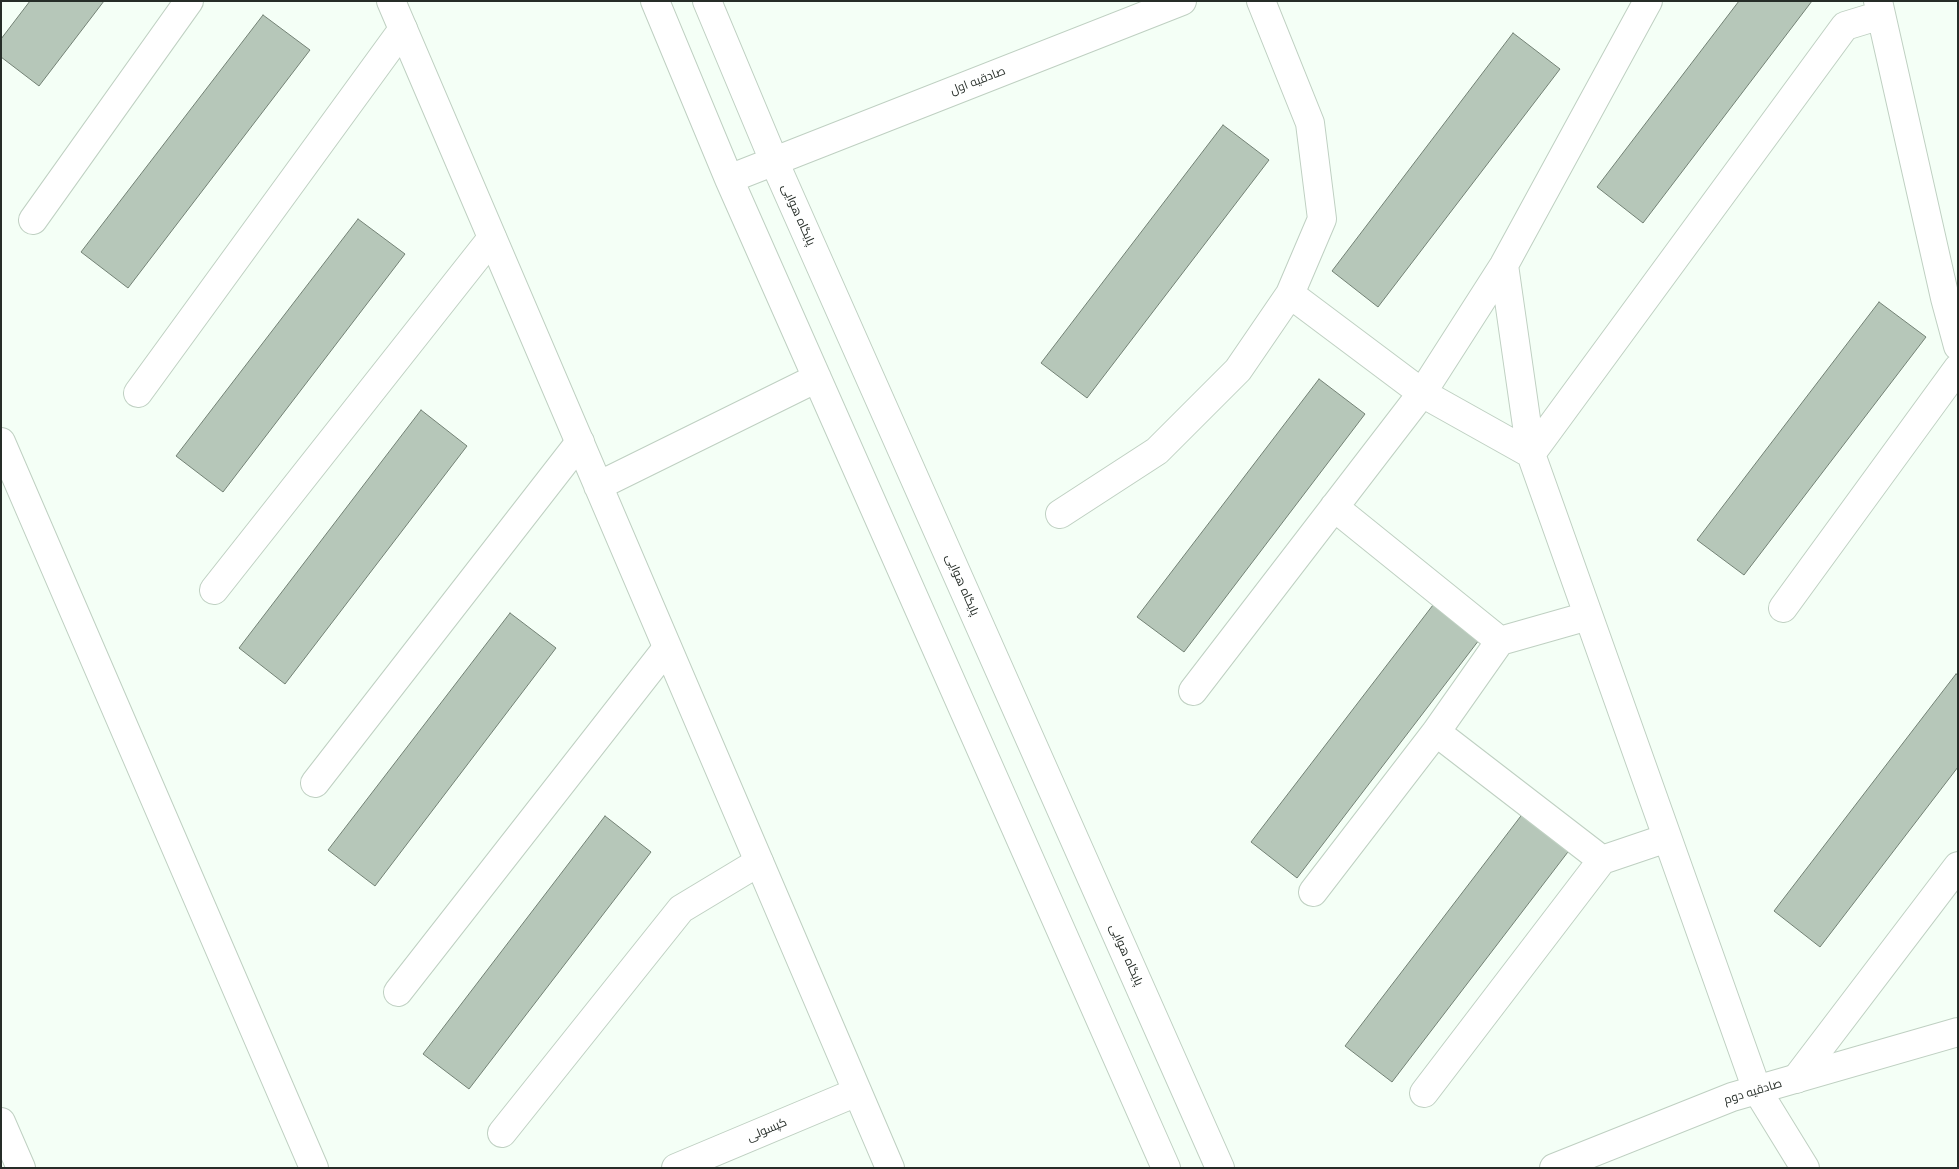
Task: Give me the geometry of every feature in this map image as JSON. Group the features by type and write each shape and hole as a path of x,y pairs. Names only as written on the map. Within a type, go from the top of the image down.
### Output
{"street":[{"path":"33,220 189,1"},
{"path":"391,1 890,1168"},
{"path":"655,1 729,179 1166,1168"},
{"name":"پایگاه هوایی","path":"707,1 774,161 1220,1168"},
{"name":"صادقیه اول","path":"729,179 1182,1"},
{"path":"1060,514 1156,451 1238,370 1290,294 1322,219 1310,123 1261,1"},
{"path":"1193,691 1422,392 1504,265 1648,1"},
{"path":"1531,454 1845,26 1880,8 1945,298 1958,346"},
{"path":"138,393 403,29"},
{"path":"214,590 492,238"},
{"path":"1504,265 1531,454 1757,1090 1805,1168"},
{"path":"1290,294 1422,392 1531,454"},
{"path":"1783,608 1958,368"},
{"path":"598,486 817,378"},
{"path":"1,442 314,1168"},
{"path":"315,783 580,442"},
{"path":"1334,507 1500,641"},
{"path":"1313,892 1436,732 1500,641 1588,616"},
{"path":"398,992 667,648"},
{"path":"1436,732 1602,860"},
{"path":"1424,1093 1602,860 1667,838"},
{"path":"502,1133 681,909 759,862"},
{"path":"1796,1079 1958,866"},
{"name":"صادقیه دوم","path":"1554,1168 1732,1097 1958,1032"},
{"name":"کپسولی","path":"676,1168 857,1092"},
{"path":"1,1122 22,1168"}],"building":[{"path":"30,1 104,1 39,86 1,57 1,39"},
{"path":"1739,1 1812,1 1643,223 1597,187"},
{"path":"263,15 310,50 128,288 81,252"},
{"path":"1513,33 1560,69 1378,307 1332,271"},
{"path":"1223,125 1269,160 1087,398 1041,363"},
{"path":"358,219 405,254 223,492 176,456"},
{"path":"1879,302 1926,337 1744,575 1697,540"},
{"path":"1319,379 1365,414 1184,652 1137,617"},
{"path":"421,410 467,446 285,684 239,648"},
{"path":"1433,605 1479,640 1297,878 1251,842"},
{"path":"510,613 556,648 375,886 328,850"},
{"path":"1956,674 1958,675 1958,767 1820,947 1774,911"},
{"path":"1527,808 1574,844 1392,1082 1345,1046"},
{"path":"605,816 651,852 469,1089 423,1054"}]}
